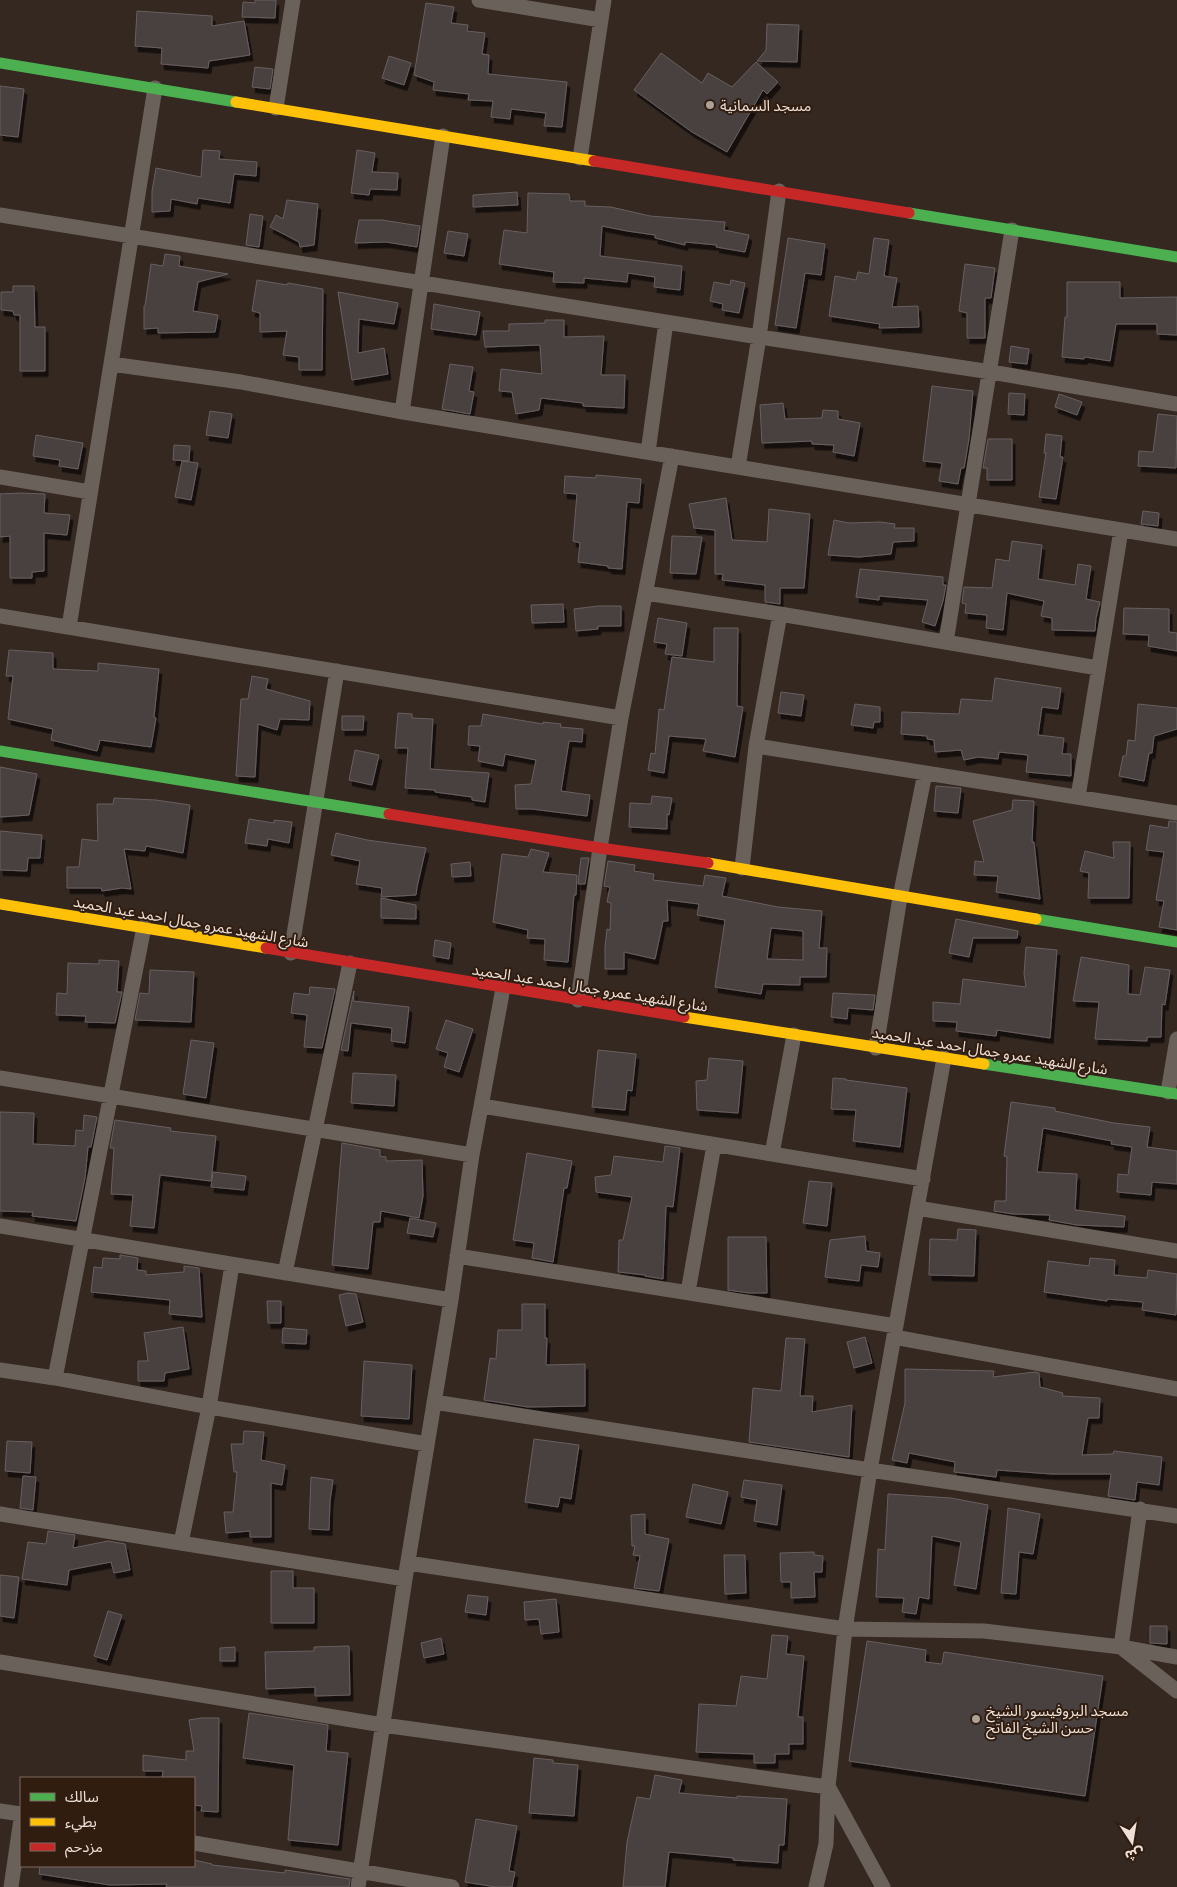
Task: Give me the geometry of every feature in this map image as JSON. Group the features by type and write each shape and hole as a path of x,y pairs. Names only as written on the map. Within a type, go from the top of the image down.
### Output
{"street":[{"path":"276,108 293,0"},
{"path":"479,0 601,20"},
{"path":"580,158 604,0"},
{"path":"0,63 1177,257"},
{"path":"69,627 154,88"},
{"path":"402,412 443,136"},
{"path":"738,467 759,337 779,191"},
{"path":"0,215 759,337 991,372 1177,404"},
{"path":"946,642 991,372 1012,230"},
{"path":"648,452 666,322"},
{"path":"110,364 241,382 402,412 1177,539"},
{"path":"578,1000 600,848 622,718 672,456"},
{"path":"0,477 90,492"},
{"path":"1078,797 1121,530"},
{"path":"646,593 1098,668"},
{"path":"742,868 756,746 780,614"},
{"path":"0,617 622,718"},
{"path":"291,953 314,802 337,671"},
{"path":"756,746 1177,813"},
{"path":"0,751 600,848 742,868 900,897 1177,942"},
{"path":"876,1048 900,897 925,773"},
{"name":"شارع الشهيد عمرو جمال احمد عبد الحميد","path":"0,904 794,1035 1172,1093"},
{"path":"55,1378 144,927"},
{"path":"285,1273 350,963"},
{"path":"358,1887 405,1579 451,1300 472,1155 503,988"},
{"path":"772,1154 794,1035"},
{"path":"1172,1093 1177,1039"},
{"path":"816,1887 826,1844 828,1787 845,1629 870,1470 944,1058"},
{"path":"0,1078 472,1155"},
{"path":"482,1106 923,1179"},
{"path":"688,1292 714,1145"},
{"path":"917,1208 1177,1251"},
{"path":"0,1226 83,1238 232,1265 451,1300"},
{"path":"457,1256 688,1292 895,1331 1177,1389"},
{"path":"181,1543 209,1407 232,1265"},
{"path":"0,1370 55,1378 209,1407 427,1444"},
{"path":"434,1402 1177,1516"},
{"path":"1122,1647 1140,1510"},
{"path":"0,1514 405,1579"},
{"path":"408,1563 845,1629 984,1631 1122,1647 1177,1657"},
{"path":"1122,1647 1177,1690"},
{"path":"0,1662 383,1725 828,1787"},
{"path":"828,1787 883,1887"},
{"path":"0,1810 20,1814"},
{"path":"11,1887 20,1826"},
{"path":"195,1843 452,1887"}],"building":[{"path":"255,0 276,0 275,18 242,17 243,2 255,3"},
{"path":"426,3 454,7 451,23 468,25 467,31 485,33 482,54 489,55 488,74 567,82 562,127 544,126 546,113 511,109 510,119 491,117 493,101 468,100 469,94 433,90 434,82 414,75"},
{"path":"137,11 212,16 212,26 244,21 250,55 209,61 208,68 161,64 162,48 135,46"},
{"path":"767,24 799,25 797,62 757,61 766,50"},
{"path":"661,53 702,83 708,73 732,87 756,62 778,82 767,94 763,90 727,152 692,132 634,90"},
{"path":"389,56 411,63 404,85 382,78"},
{"path":"255,67 273,69 270,89 252,87"},
{"path":"0,86 24,89 18,137 0,135"},
{"path":"203,150 220,151 219,159 257,162 256,176 234,174 230,203 198,198 197,204 171,199 170,211 152,212 152,191 156,168 201,177"},
{"path":"357,150 375,153 372,172 398,173 397,190 370,189 369,195 351,193"},
{"path":"517,192 518,205 473,207 473,195"},
{"path":"528,193 569,194 570,201 585,201 585,206 611,207 650,216 725,222 724,230 749,235 745,252 716,247 717,245 685,242 685,245 655,238 655,235 602,226 600,256 682,266 680,290 654,287 655,277 628,273 627,282 584,278 584,283 553,282 554,272 499,264 504,230 527,233"},
{"path":"287,200 318,204 314,245 300,247 299,242 270,227 276,215 283,219"},
{"path":"250,214 263,216 259,247 246,245"},
{"path":"359,220 382,220 420,226 417,247 386,242 355,243"},
{"path":"448,231 468,234 464,256 444,253"},
{"path":"788,238 825,244 821,275 805,273 796,328 775,325"},
{"path":"874,238 889,240 884,276 897,278 892,307 918,306 919,327 879,328 880,324 829,316 835,276 856,280 858,272 869,274"},
{"path":"165,254 180,256 179,266 228,274 198,282 193,311 218,315 215,332 158,333 158,328 144,329 144,306 151,264 163,266"},
{"path":"965,264 995,268 991,298 985,298 985,338 967,338 967,313 959,311"},
{"path":"257,280 323,289 322,370 299,370 299,357 283,355 287,331 260,332 260,313 252,311"},
{"path":"731,280 745,283 739,313 722,310 723,304 710,301 714,282 730,285"},
{"path":"1067,282 1120,282 1120,298 1177,297 1177,335 1157,334 1157,324 1116,324 1110,361 1085,357 1084,359 1062,357 1065,317 1067,317"},
{"path":"13,286 34,286 35,327 45,327 45,371 20,371 20,315 14,315 13,311 1,310 1,292 13,292"},
{"path":"338,292 398,303 394,324 359,319 358,353 384,348 388,374 352,380"},
{"path":"434,304 480,312 476,335 431,329"},
{"path":"545,320 564,320 564,337 604,336 601,375 625,375 624,408 583,406 583,403 541,398 539,410 516,414 512,392 499,391 501,369 542,374 540,345 485,347 483,331 509,331 509,324 545,323"},
{"path":"1011,346 1029,349 1027,364 1009,362"},
{"path":"450,364 473,367 469,391 474,392 470,414 442,409"},
{"path":"932,386 973,391 969,439 964,468 961,468 958,484 939,481 942,463 923,461"},
{"path":"1009,393 1025,394 1024,415 1008,414"},
{"path":"1059,394 1082,402 1077,415 1055,407"},
{"path":"783,403 785,419 822,418 823,410 838,411 838,419 860,423 854,456 833,452 834,445 812,444 812,441 762,443 760,405"},
{"path":"210,411 232,414 228,438 206,435"},
{"path":"1158,414 1177,416 1176,468 1138,466 1139,451 1153,452"},
{"path":"1046,434 1062,436 1060,457 1063,457 1056,499 1039,497 1046,453 1044,453"},
{"path":"36,435 83,443 78,469 59,466 60,460 33,456"},
{"path":"988,439 1012,439 1012,480 987,480 987,468 983,468"},
{"path":"174,445 190,446 189,461 173,460"},
{"path":"182,461 198,463 191,500 175,497"},
{"path":"596,475 641,479 639,503 627,502 622,569 578,562 580,543 573,541 577,494 564,493 565,476 596,478"},
{"path":"0,494 45,494 44,513 70,515 67,535 44,533 44,571 32,572 32,578 10,578 10,536 0,537"},
{"path":"726,498 732,540 767,542 769,509 810,514 804,588 780,588 780,604 765,602 765,585 722,580 723,574 715,574 715,530 694,528 689,504"},
{"path":"1143,511 1159,513 1158,526 1141,524"},
{"path":"834,520 849,523 880,522 895,524 894,528 914,528 914,541 893,542 891,554 859,557 828,555"},
{"path":"672,536 702,537 696,574 670,573"},
{"path":"1012,541 1042,545 1038,579 1075,585 1078,564 1091,566 1086,599 1100,602 1095,631 1052,630 1052,618 1041,616 1044,601 1007,593 1003,630 986,628 987,615 965,613 966,604 962,603 964,587 992,588 996,559 1009,561"},
{"path":"860,569 943,577 943,585 946,585 935,626 922,622 928,600 879,596 879,600 856,597"},
{"path":"563,604 564,622 532,623 531,605"},
{"path":"621,606 621,626 598,626 598,629 576,631 574,609"},
{"path":"1124,608 1169,609 1169,632 1177,633 1177,651 1148,646 1149,635 1123,634"},
{"path":"658,618 687,623 682,656 665,654 667,644 654,642"},
{"path":"714,628 738,628 737,706 743,707 735,757 703,751 706,739 669,736 664,773 648,770 651,753 655,754 659,709 664,710 672,657 714,662"},
{"path":"9,650 53,653 53,669 98,671 98,663 159,669 154,717 156,718 151,747 100,740 97,751 51,740 53,729 8,719 13,676 6,676"},
{"path":"252,676 268,679 266,689 310,701 309,720 280,719 277,730 258,724 255,777 236,776 241,699 248,699"},
{"path":"995,678 1061,688 1058,709 1042,707 1038,735 1064,738 1062,754 1071,754 1071,776 1026,772 1028,755 999,752 998,759 978,757 964,760 961,750 935,752 934,740 927,739 927,736 901,734 902,712 959,714 961,699 992,701"},
{"path":"781,692 804,695 801,716 778,713"},
{"path":"855,704 880,707 880,722 874,722 873,728 851,725"},
{"path":"1138,704 1177,708 1177,729 1154,736 1152,753 1149,753 1144,781 1119,776 1123,756 1126,756 1128,740 1135,741"},
{"path":"398,713 412,714 412,718 433,719 430,769 489,773 485,802 472,800 472,797 435,792 435,790 405,788 408,748 395,748"},
{"path":"483,714 543,724 543,722 561,724 560,727 583,729 582,742 569,741 561,791 590,795 587,816 532,809 516,809 515,785 531,784 536,760 505,754 503,766 478,761 480,746 468,745 469,726 481,726"},
{"path":"342,716 364,716 363,730 342,730"},
{"path":"355,750 379,755 372,785 349,780"},
{"path":"0,767 37,774 29,815 0,817"},
{"path":"936,786 961,788 958,813 934,811"},
{"path":"652,796 672,798 669,815 667,814 667,829 629,827 630,803 651,804"},
{"path":"114,798 156,800 190,805 183,853 146,846 145,851 124,849 131,889 122,888 102,891 101,888 67,888 67,867 79,867 82,839 98,841 97,804 113,804"},
{"path":"1013,800 1034,801 1032,842 1034,842 1040,899 996,892 998,876 974,875 975,861 984,862 973,821 1012,810"},
{"path":"249,819 274,823 274,820 292,822 289,843 268,839 267,846 245,843"},
{"path":"1169,821 1177,822 1177,930 1159,927 1164,901 1156,900 1164,852 1146,850 1150,825 1168,828"},
{"path":"0,831 42,835 40,858 28,858 27,871 0,870"},
{"path":"336,833 367,840 426,848 416,895 381,897 382,888 356,884 360,861 331,855"},
{"path":"1113,842 1130,842 1129,898 1088,898 1089,873 1080,871 1085,851 1114,858"},
{"path":"531,849 549,853 543,872 577,875 568,962 544,960 545,939 527,938 528,930 493,922 502,854 528,857"},
{"path":"581,858 589,858 585,884 578,884"},
{"path":"608,861 635,865 634,871 654,874 653,880 703,886 705,875 726,878 722,896 778,907 822,911 819,948 827,948 826,977 800,977 800,985 763,984 761,994 715,987 725,920 697,915 699,904 667,900 668,921 663,921 655,959 624,952 624,969 605,969 605,947 607,929 610,930 611,903 607,902 610,887 604,886","holes":["771,928 803,931 803,960 767,959"]},
{"path":"470,862 471,876 452,877 451,864"},
{"path":"381,898 416,905 416,919 381,918"},
{"path":"956,919 1018,931 1017,938 973,938 969,957 949,953"},
{"path":"435,940 451,943 449,959 433,956"},
{"path":"1026,947 1057,950 1050,1038 997,1030 996,1036 956,1031 957,1022 933,1021 933,1002 960,1004 963,979 1026,987 1024,974"},
{"path":"1081,957 1129,965 1128,994 1140,995 1145,967 1170,970 1165,1005 1162,1004 1161,1037 1147,1037 1147,1041 1095,1039 1099,1002 1073,1001"},
{"path":"99,960 119,961 117,992 122,992 115,1023 85,1022 86,1016 56,1015 57,993 67,994 68,963 99,964"},
{"path":"150,970 194,972 191,1022 135,1020 140,993 149,994"},
{"path":"310,987 335,989 322,1048 304,1047 307,1015 291,1013 294,993 309,995"},
{"path":"354,991 353,1001 409,1007 405,1043 391,1041 392,1028 351,1023 348,1051 341,1050"},
{"path":"833,993 875,995 873,1010 848,1008 847,1019 831,1017"},
{"path":"446,1020 473,1029 459,1072 444,1067 448,1053 436,1049"},
{"path":"191,1040 214,1043 206,1098 183,1094"},
{"path":"598,1050 636,1054 632,1091 627,1090 625,1110 592,1107"},
{"path":"709,1058 743,1061 738,1113 697,1110 696,1081 707,1080"},
{"path":"353,1073 396,1075 394,1106 351,1103"},
{"path":"833,1078 907,1088 900,1147 853,1141 856,1110 831,1109"},
{"path":"1011,1102 1055,1108 1055,1111 1114,1123 1150,1127 1147,1147 1177,1151 1177,1184 1152,1182 1151,1195 1117,1192 1118,1174 1128,1175 1132,1147 1111,1144 1112,1141 1043,1128 1037,1172 1077,1174 1075,1210 1125,1216 1124,1227 1077,1225 1049,1220 1050,1215 1013,1214 994,1211 995,1201 1006,1201 1007,1157 1004,1156"},
{"path":"0,1112 34,1113 33,1144 75,1146 76,1130 83,1131 84,1115 97,1117 91,1147 88,1147 85,1178 76,1221 32,1216 33,1212 0,1211"},
{"path":"115,1120 171,1128 170,1131 216,1136 211,1181 160,1175 154,1228 130,1226 133,1195 111,1194 114,1148 110,1148"},
{"path":"342,1143 380,1150 380,1156 386,1157 386,1161 422,1160 423,1196 419,1218 381,1211 380,1222 373,1222 368,1269 332,1265"},
{"path":"665,1146 680,1148 673,1207 666,1206 663,1279 618,1272 619,1240 623,1240 632,1197 596,1192 595,1177 611,1175 614,1156 663,1162"},
{"path":"527,1153 572,1161 567,1188 564,1188 553,1262 532,1258 534,1243 513,1240"},
{"path":"213,1172 246,1176 244,1190 211,1187"},
{"path":"809,1181 832,1183 827,1226 803,1223"},
{"path":"410,1218 436,1223 433,1237 407,1233"},
{"path":"958,1229 976,1230 974,1276 929,1275 930,1239 957,1240"},
{"path":"865,1236 866,1251 880,1253 878,1267 861,1265 859,1281 825,1277 830,1240"},
{"path":"728,1237 766,1237 767,1293 728,1290"},
{"path":"120,1255 138,1258 137,1270 146,1271 146,1275 184,1272 184,1266 199,1268 202,1317 169,1314 170,1300 91,1292 94,1267 102,1268 103,1258 120,1259"},
{"path":"1090,1258 1115,1260 1114,1275 1147,1278 1148,1270 1177,1274 1176,1315 1142,1310 1143,1302 1107,1299 1107,1301 1044,1292 1048,1261 1089,1266"},
{"path":"356,1294 363,1322 346,1326 339,1295"},
{"path":"267,1301 281,1301 281,1323 268,1323"},
{"path":"522,1304 545,1304 546,1365 585,1364 585,1406 528,1407 484,1400 490,1358 496,1359 498,1330 522,1330"},
{"path":"183,1327 189,1369 165,1373 164,1381 138,1381 138,1361 148,1361 144,1333"},
{"path":"283,1328 307,1330 306,1344 282,1343"},
{"path":"865,1337 872,1363 854,1368 847,1342"},
{"path":"786,1338 805,1339 800,1396 813,1396 812,1412 852,1405 849,1457 749,1442 753,1388 781,1391"},
{"path":"364,1361 412,1365 409,1419 361,1416"},
{"path":"905,1369 994,1371 993,1377 1035,1372 1039,1373 1040,1387 1063,1393 1062,1396 1100,1398 1099,1418 1088,1418 1082,1455 1113,1454 1114,1451 1162,1457 1159,1485 1137,1482 1135,1500 1108,1496 1111,1474 1052,1474 997,1470 996,1477 954,1472 955,1462 909,1453 907,1463 892,1460 905,1403"},
{"path":"244,1431 264,1432 261,1460 285,1465 282,1485 271,1483 271,1537 250,1537 250,1531 226,1533 224,1512 233,1512 237,1472 234,1472 231,1444 243,1444"},
{"path":"534,1439 579,1445 571,1499 560,1497 558,1507 525,1502"},
{"path":"7,1441 32,1442 30,1473 5,1471"},
{"path":"23,1476 36,1477 33,1510 20,1508"},
{"path":"311,1477 333,1480 329,1530 309,1529"},
{"path":"744,1480 782,1485 777,1525 754,1521 757,1500 741,1497"},
{"path":"693,1484 728,1492 721,1524 686,1517"},
{"path":"888,1494 951,1498 988,1505 976,1589 954,1585 961,1542 932,1536 929,1599 919,1597 916,1614 902,1612 904,1598 876,1597 878,1549 885,1550"},
{"path":"1008,1508 1040,1514 1033,1554 1019,1552 1016,1594 1001,1593"},
{"path":"645,1514 645,1534 669,1539 659,1591 634,1588 640,1556 633,1555 635,1546 632,1546 631,1515"},
{"path":"48,1531 75,1535 73,1548 108,1541 125,1544 130,1570 114,1573 111,1562 69,1570 67,1585 22,1579 28,1542 46,1544"},
{"path":"814,1552 814,1555 823,1556 822,1572 814,1572 815,1597 791,1598 791,1582 781,1582 780,1553"},
{"path":"724,1555 745,1555 746,1593 725,1594"},
{"path":"271,1571 293,1571 293,1588 314,1588 314,1623 271,1623"},
{"path":"0,1575 19,1577 14,1618 0,1616"},
{"path":"468,1595 488,1597 486,1615 465,1612"},
{"path":"556,1599 559,1632 541,1634 539,1619 525,1620 524,1602"},
{"path":"108,1611 122,1615 107,1660 94,1656"},
{"path":"1150,1626 1167,1626 1167,1644 1150,1643"},
{"path":"772,1635 788,1636 786,1654 804,1656 798,1717 803,1717 803,1744 789,1744 789,1754 775,1754 775,1763 754,1763 754,1754 696,1752 699,1704 736,1706 741,1676 767,1679"},
{"path":"441,1638 444,1654 424,1658 421,1643"},
{"name":"مسجد البروفيسور الشيخ حسن الشيخ الفاتح","path":"867,1641 926,1650 925,1662 942,1664 944,1652 1103,1676 1085,1796 849,1761"},
{"path":"349,1646 350,1695 315,1696 315,1687 266,1689 265,1652 314,1651 314,1647"},
{"path":"235,1647 235,1661 220,1661 220,1648"},
{"path":"249,1713 328,1725 326,1751 348,1753 338,1845 288,1840 294,1765 243,1758"},
{"path":"219,1718 218,1812 201,1811 202,1806 195,1805 195,1777 162,1777 163,1771 143,1771 143,1755 186,1760 186,1751 194,1751 189,1720"},
{"path":"534,1758 553,1760 553,1763 578,1765 574,1816 529,1813"},
{"path":"655,1775 682,1780 679,1793 737,1798 737,1796 787,1799 784,1845 779,1845 778,1863 733,1860 734,1858 669,1852 665,1887 623,1887 627,1842 637,1797 650,1799"},
{"path":"476,1819 517,1826 509,1871 515,1872 512,1887 496,1887 465,1882"},
{"path":"195,1860 212,1865 285,1873 285,1870 350,1879 349,1887 166,1887 167,1884 110,1885 39,1874 40,1867 195,1867"}],"traffic: fast":[{"path":"0,63 236,102"},
{"path":"909,213 1177,257"},
{"path":"0,751 389,814"},
{"path":"1036,919 1177,942"},
{"path":"984,1064 1177,1094"}],"traffic: slow":[{"path":"236,102 594,161"},
{"path":"708,863 1036,919"},
{"path":"0,904 266,948"},
{"path":"684,1017 984,1064"}],"traffic: jam":[{"path":"594,161 909,213"},
{"path":"389,814 600,848 708,863"},
{"path":"266,948 684,1017"}],"place":[{"name":"مسجد السمانية","path":"710,105"},
{"name":"مسجد البروفيسور الشيخ حسن الشيخ الفاتح","path":"976,1719"}]}
